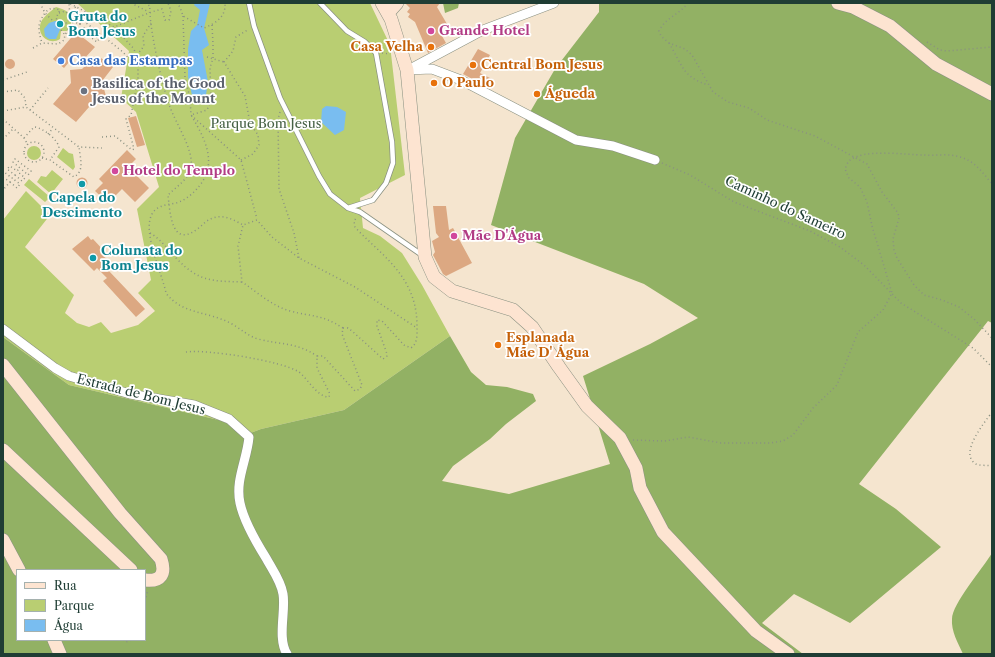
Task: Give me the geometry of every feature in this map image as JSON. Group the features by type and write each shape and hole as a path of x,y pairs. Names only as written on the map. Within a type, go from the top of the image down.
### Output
{"main road":[{"path":"838,3 853,7 884,22 916,46 936,64 992,94"},
{"path":"389,6 407,70 425,257 434,277 452,291 513,310 532,327 558,367 587,406 620,438 636,468 640,488 663,532 756,631 788,654"},
{"path":"3,365 120,513 161,559 163,573 155,580 146,580"},
{"path":"3,450 130,569"},
{"path":"3,540 18,569"},
{"path":"54,641 60,654"}],"street":[{"path":"407,70 483,30 554,3"},
{"path":"407,70 432,69 462,80 576,140 613,146 655,160"},
{"name":"Estrada de Bom Jesus","path":"3,329 68,376 130,394 194,405 229,419 249,437 239,484 240,504 258,545 277,577 283,594 282,619 287,654"}],"lane":[{"path":"249,3 254,26 282,104 319,176 330,194 348,208 360,212 368,217 425,257"},
{"path":"320,3 347,32 365,42 376,53 392,142 393,163 386,183 373,200 348,208"}],"path":[{"path":"40,3 45,13 52,20"},
{"path":"42,43 38,28 39,21 50,8 60,10 56,18 59,23 63,24 69,21 69,3 114,27 134,50 138,69 131,115 126,119 134,149 132,150 126,146 115,136 102,137"},
{"path":"131,3 149,12"},
{"path":"145,3 150,6 149,12 151,24 169,106 190,152 191,167 187,177 168,195 173,226 176,233 182,236 189,235 205,222 214,217 224,217 243,225 257,220"},
{"path":"114,27 149,12 162,9 165,20 169,20 171,11 168,3"},
{"path":"176,3 180,7 183,16 185,78 190,98 191,115 204,137 210,158 208,171 196,190 188,197 160,206 152,213 149,233 166,293 172,301 180,307 231,324 256,338 297,345 317,356 323,356 355,391 360,389 362,385 342,334 343,328"},
{"path":"183,16 204,28 218,22 225,8 225,3"},
{"path":"688,3 681,11 665,22 659,31 661,36 669,43 685,49 692,55 714,92 728,102 749,108 766,120 815,136 867,164 882,192 896,208 899,218 893,239 894,250 902,266 919,291 924,295 959,307 974,319 992,338"},
{"path":"74,5 85,22 123,52 138,69"},
{"path":"69,16 67,22 63,23 59,22 57,17 63,11 69,16 77,19 82,28 81,30 97,42 99,39 83,27 82,28"},
{"path":"33,48 42,43 58,44 64,40 69,28 77,30 72,24 74,22 80,24"},
{"path":"136,56 144,46 143,36 151,24"},
{"path":"191,115 208,110 211,101 210,68 212,58 212,25"},
{"path":"224,62 233,51 236,37 254,26"},
{"path":"62,30 65,35"},
{"path":"922,38 940,50 992,47"},
{"path":"669,43 684,72 696,82 709,85"},
{"path":"376,53 402,55"},
{"path":"207,57 224,62 245,96 250,123 258,135 259,145 254,154 240,160"},
{"path":"3,80 27,72"},
{"path":"30,110 48,88"},
{"path":"3,92 18,90 25,98 26,107"},
{"path":"282,104 278,119 279,189 294,234 299,258"},
{"path":"3,111 26,107 79,147 102,148"},
{"path":"191,115 240,160 257,220 272,237 299,258 355,287 417,328"},
{"path":"3,120 24,138 28,145"},
{"path":"24,138 34,126 39,127 48,134 58,143 59,147 50,160"},
{"path":"48,134 54,127"},
{"path":"3,140 13,129"},
{"path":"42,158 43,152 40,146 34,143 28,145 24,152 28,160 34,162 42,158 50,160 74,177 79,174 81,170 79,147"},
{"path":"620,438 665,441 688,437 720,443 770,443 783,441 792,435 813,408 837,384 858,332 883,310 892,293 872,226 867,202 860,187 849,178 845,169 849,161 883,152 919,155 947,154 961,157 972,162 992,184"},
{"path":"15,159 31,171 28,175 20,168 13,162 15,159"},
{"path":"23,165 28,160"},
{"name":"Caminho do Sameiro","path":"655,160 690,175 734,202 810,231 840,247 864,265 912,311 973,348 992,367"},
{"path":"10,166 25,178 22,181 15,175 7,169 10,166"},
{"path":"17,172 20,168"},
{"path":"4,172 20,184 17,188 3,175 4,172"},
{"path":"12,178 15,175"},
{"path":"3,190 10,182"},
{"path":"149,233 159,239 191,272 203,279 216,282 242,282 273,303 290,311 328,318 343,328 348,328 383,358 387,356 387,354 376,326 377,320 382,321 408,348 411,348 414,346 417,328 414,299 408,284 393,265 355,227 354,221 358,215 362,214 368,217"},
{"path":"242,282 238,246 243,225"},
{"path":"186,352 200,350 217,352 282,366 297,371 309,380 320,395 329,397 330,394 317,368 317,356"},
{"path":"992,412 973,439 970,451 971,458 976,464 992,466"}],"green space":[{"name":"Parque Bom Jesus","path":"77,3 370,3 390,45 405,175 360,198 363,228 380,236 402,253 422,285 450,336 344,410 261,429 245,435 223,421 69,385 3,337 3,220 26,191 50,215 25,247 74,295 65,313 77,323 89,327 101,322 111,333 138,325 155,311 138,293 151,280 137,209 159,187 136,112 121,98 129,51"},
{"path":"443,3 459,3 458,8 445,13"},
{"path":"599,3 992,3 992,323 988,321 859,484 896,509 941,547 850,623 794,594 762,623 803,654 3,654 3,337 69,385 223,421 245,435 261,429 344,410 450,336 471,372 486,385 507,387 533,394 536,401 506,424 490,439 453,466 442,481 509,494 610,464 583,376 650,344 698,318 644,284 491,225 515,138 555,69 599,12"},
{"path":"56,7 65,10 78,18 72,21 67,31 61,31 60,39 52,41 44,38 40,31 40,27 44,18"},
{"path":"34,146 39,148 41,153 39,158 34,160 29,158 27,153 29,148"},
{"path":"63,148 69,153 73,154 75,167 73,170 57,157"},
{"path":"52,170 63,179 51,194 37,182 41,176 46,177"},
{"path":"29,179 50,197 45,202 24,185"},
{"path":"992,553 992,654 963,654 955,637 952,623 953,612 962,595"}],"water":[{"path":"195,3 210,3 204,28 209,45 202,50 208,82 205,101 193,100 188,77 188,49 191,31 197,25 200,10 194,5"},
{"path":"60,21 62,25 56,39 49,39 45,36 44,29 49,23"},
{"path":"326,106 337,107 346,112 344,130 335,135 321,122 322,109"}],"building":[{"name":"Grande Hotel","path":"405,3 440,3 437,7 447,24 441,28 444,34 442,36 446,43 428,53 415,22 408,17 410,14 407,12 410,8"},
{"path":"76,32 95,47 84,59 77,53 64,68 53,59"},
{"path":"478,49 490,55 480,73 492,79 487,87 463,74"},
{"name":"Basilica of the Good Jesus of the Mount","path":"101,58 113,67 99,85 104,89 106,96 102,101 96,99 76,122 53,104 71,83 70,70 82,69 87,64"},
{"path":"8,59 12,59 14,60 14,68 8,69 5,66 5,62"},
{"path":"136,116 145,145 137,147 128,118"},
{"path":"127,150 136,159 128,167 149,188 135,202 122,189 108,203 95,191 103,183 99,179"},
{"name":"Capela do Descimento","path":"82,177 86,179 88,183 86,187 82,189 78,187 76,183 78,179"},
{"path":"433,206 446,206 449,230 453,228 472,263 446,276 443,274 433,255 435,252 432,241 439,237 436,233"},
{"path":"88,236 91,240 93,239 106,253 103,256 107,259 105,261 111,268 109,271 145,309 136,317 103,281 107,278 97,268 94,271 72,249"}],"place":[{"name":"Gruta do Bom Jesus","path":"60,24"},
{"name":"Grande Hotel","path":"431,31"},
{"name":"Casa Velha","path":"431,47"},
{"name":"Casa das Estampas","path":"61,61"},
{"name":"Central Bom Jesus","path":"473,65"},
{"name":"O Paulo","path":"434,83"},
{"name":"Basilica of the Good Jesus of the Mount","path":"84,91"},
{"name":"Águeda","path":"537,94"},
{"name":"Hotel do Templo","path":"115,171"},
{"name":"Capela do Descimento","path":"82,184"},
{"name":"Mãe D'Água","path":"454,236"},
{"name":"Colunata do Bom Jesus","path":"93,258"},
{"name":"Esplanada Mãe D' Água","path":"498,345"}]}
